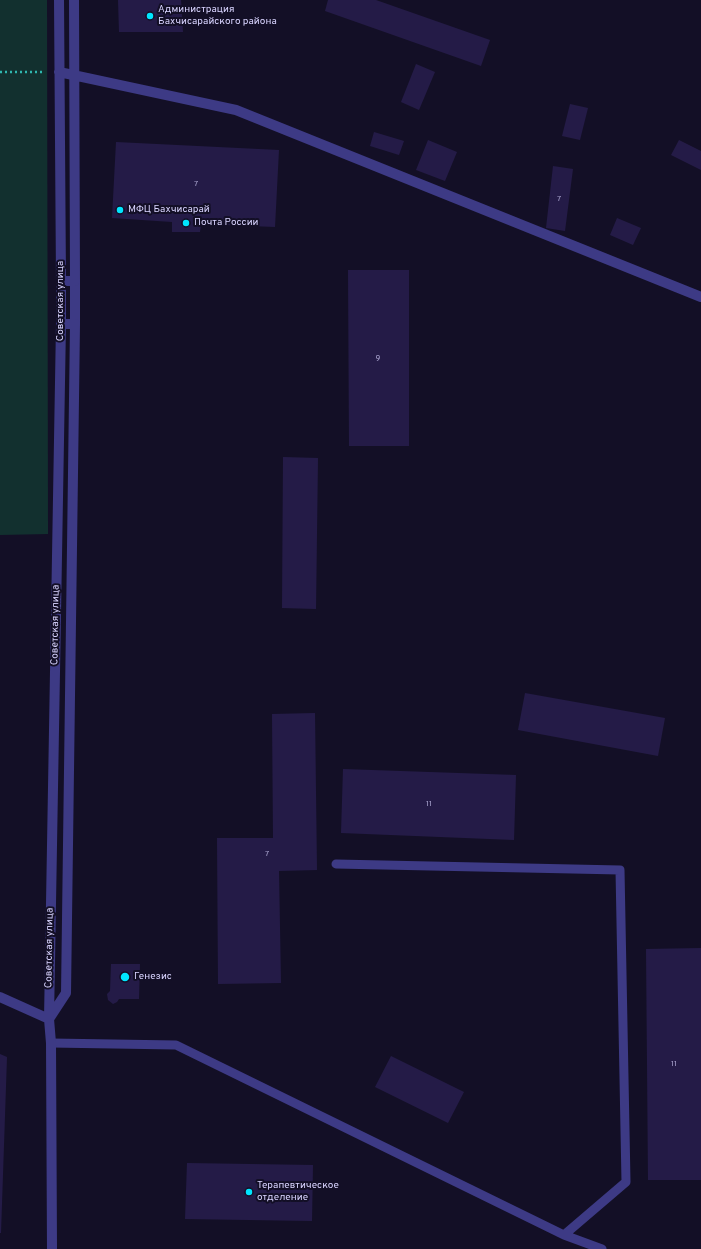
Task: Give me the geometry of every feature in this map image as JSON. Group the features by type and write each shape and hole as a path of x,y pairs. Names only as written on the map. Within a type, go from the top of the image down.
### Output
{"street":[{"name":"Советская улица","path":"52,1249 51,1043 49,1019 61,324 59,0"},
{"path":"0,997 49,1019 66,993 75,324 74,0"},
{"path":"59,72 236,110 701,297"},
{"path":"61,281 75,281"},
{"path":"61,324 75,324"}],"lane":[{"path":"336,864 620,870 626,1182 564,1235"},
{"path":"51,1043 176,1045 564,1235 602,1249"}],"path":[{"path":"0,72 59,72"}],"green space":[{"path":"0,0 47,0 48,534 0,535"}],"building":[{"name":"Администрация Бахчисарайского района","path":"118,0 181,0 183,32 119,32"},
{"path":"328,0 376,0 490,40 481,66 325,11"},
{"path":"416,64 435,72 419,110 401,102"},
{"path":"570,104 588,108 580,140 562,136"},
{"path":"374,132 404,141 399,155 370,146"},
{"path":"428,140 457,152 445,181 416,170"},
{"path":"679,140 701,151 701,170 671,155"},
{"path":"116,142 279,150 275,227 201,224 200,232 172,232 172,222 112,218"},
{"path":"553,166 573,169 565,231 546,228"},
{"path":"617,218 641,228 633,245 610,235"},
{"path":"348,270 409,270 409,446 349,446"},
{"path":"283,457 318,458 316,609 282,608"},
{"path":"525,693 665,718 658,756 518,730"},
{"path":"315,713 317,870 279,871 281,983 218,984 217,838 273,838 272,714"},
{"path":"343,769 516,775 514,840 341,833"},
{"path":"701,948 701,1180 648,1180 646,949"},
{"name":"Генезис","path":"111,964 140,964 139,999 119,999 113,1004 108,1000 107,994 110,991"},
{"path":"0,1054 7,1057 1,1233 0,1233"},
{"path":"391,1056 464,1092 448,1123 375,1087"},
{"name":"Терапевтическое отделение","path":"187,1163 313,1165 312,1221 185,1219"}],"place":[{"name":"Администрация Бахчисарайского района","path":"150,16"},
{"name":"МФЦ Бахчисарай","path":"120,210"},
{"name":"Почта России","path":"186,223"},
{"name":"Генезис","path":"125,977"},
{"name":"Терапевтическое отделение","path":"249,1192"}]}
